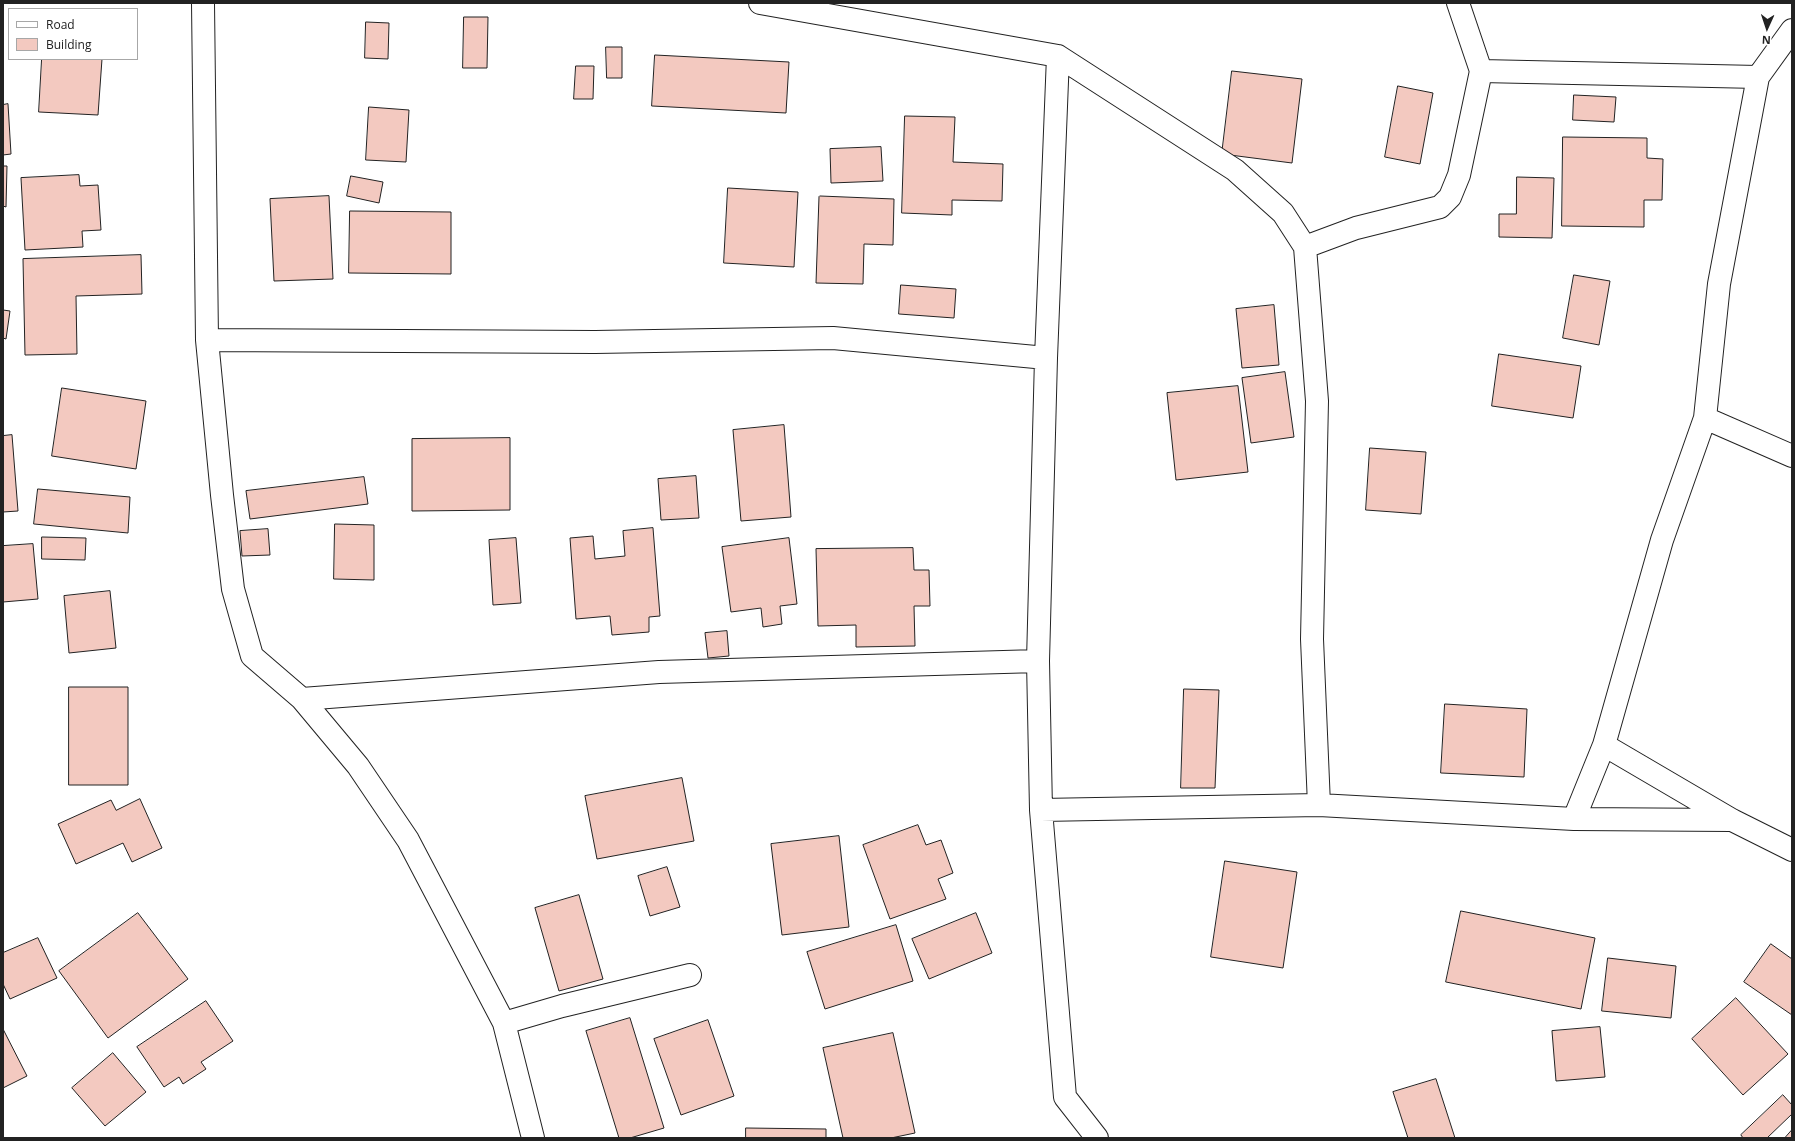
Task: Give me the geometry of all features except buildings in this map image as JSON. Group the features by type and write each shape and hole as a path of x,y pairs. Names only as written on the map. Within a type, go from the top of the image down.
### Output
{"street":[{"path":"203,3 207,340 233,589 252,656 302,699 358,766 408,840 504,1023 533,1138"},
{"path":"760,3 1058,56 1235,170 1283,213 1305,246 1317,401 1312,639 1319,805"},
{"path":"1305,246 1356,228 1440,207 1450,197 1459,175 1481,71 1458,3"},
{"path":"1574,819 1604,745 1662,540 1705,418 1719,284 1758,77 1792,30"},
{"path":"1058,56 1046,358 1038,661 1041,810 1065,1097 1097,1138"},
{"path":"1481,71 1758,77"},
{"path":"207,340 595,342 833,338 1046,358"},
{"path":"1705,418 1792,456"},
{"path":"302,699 659,672 1038,661"},
{"path":"1604,745 1732,820 1792,850"},
{"path":"1041,810 1319,805 1574,819 1732,820"},
{"path":"504,1023 562,1006 690,975"}]}
